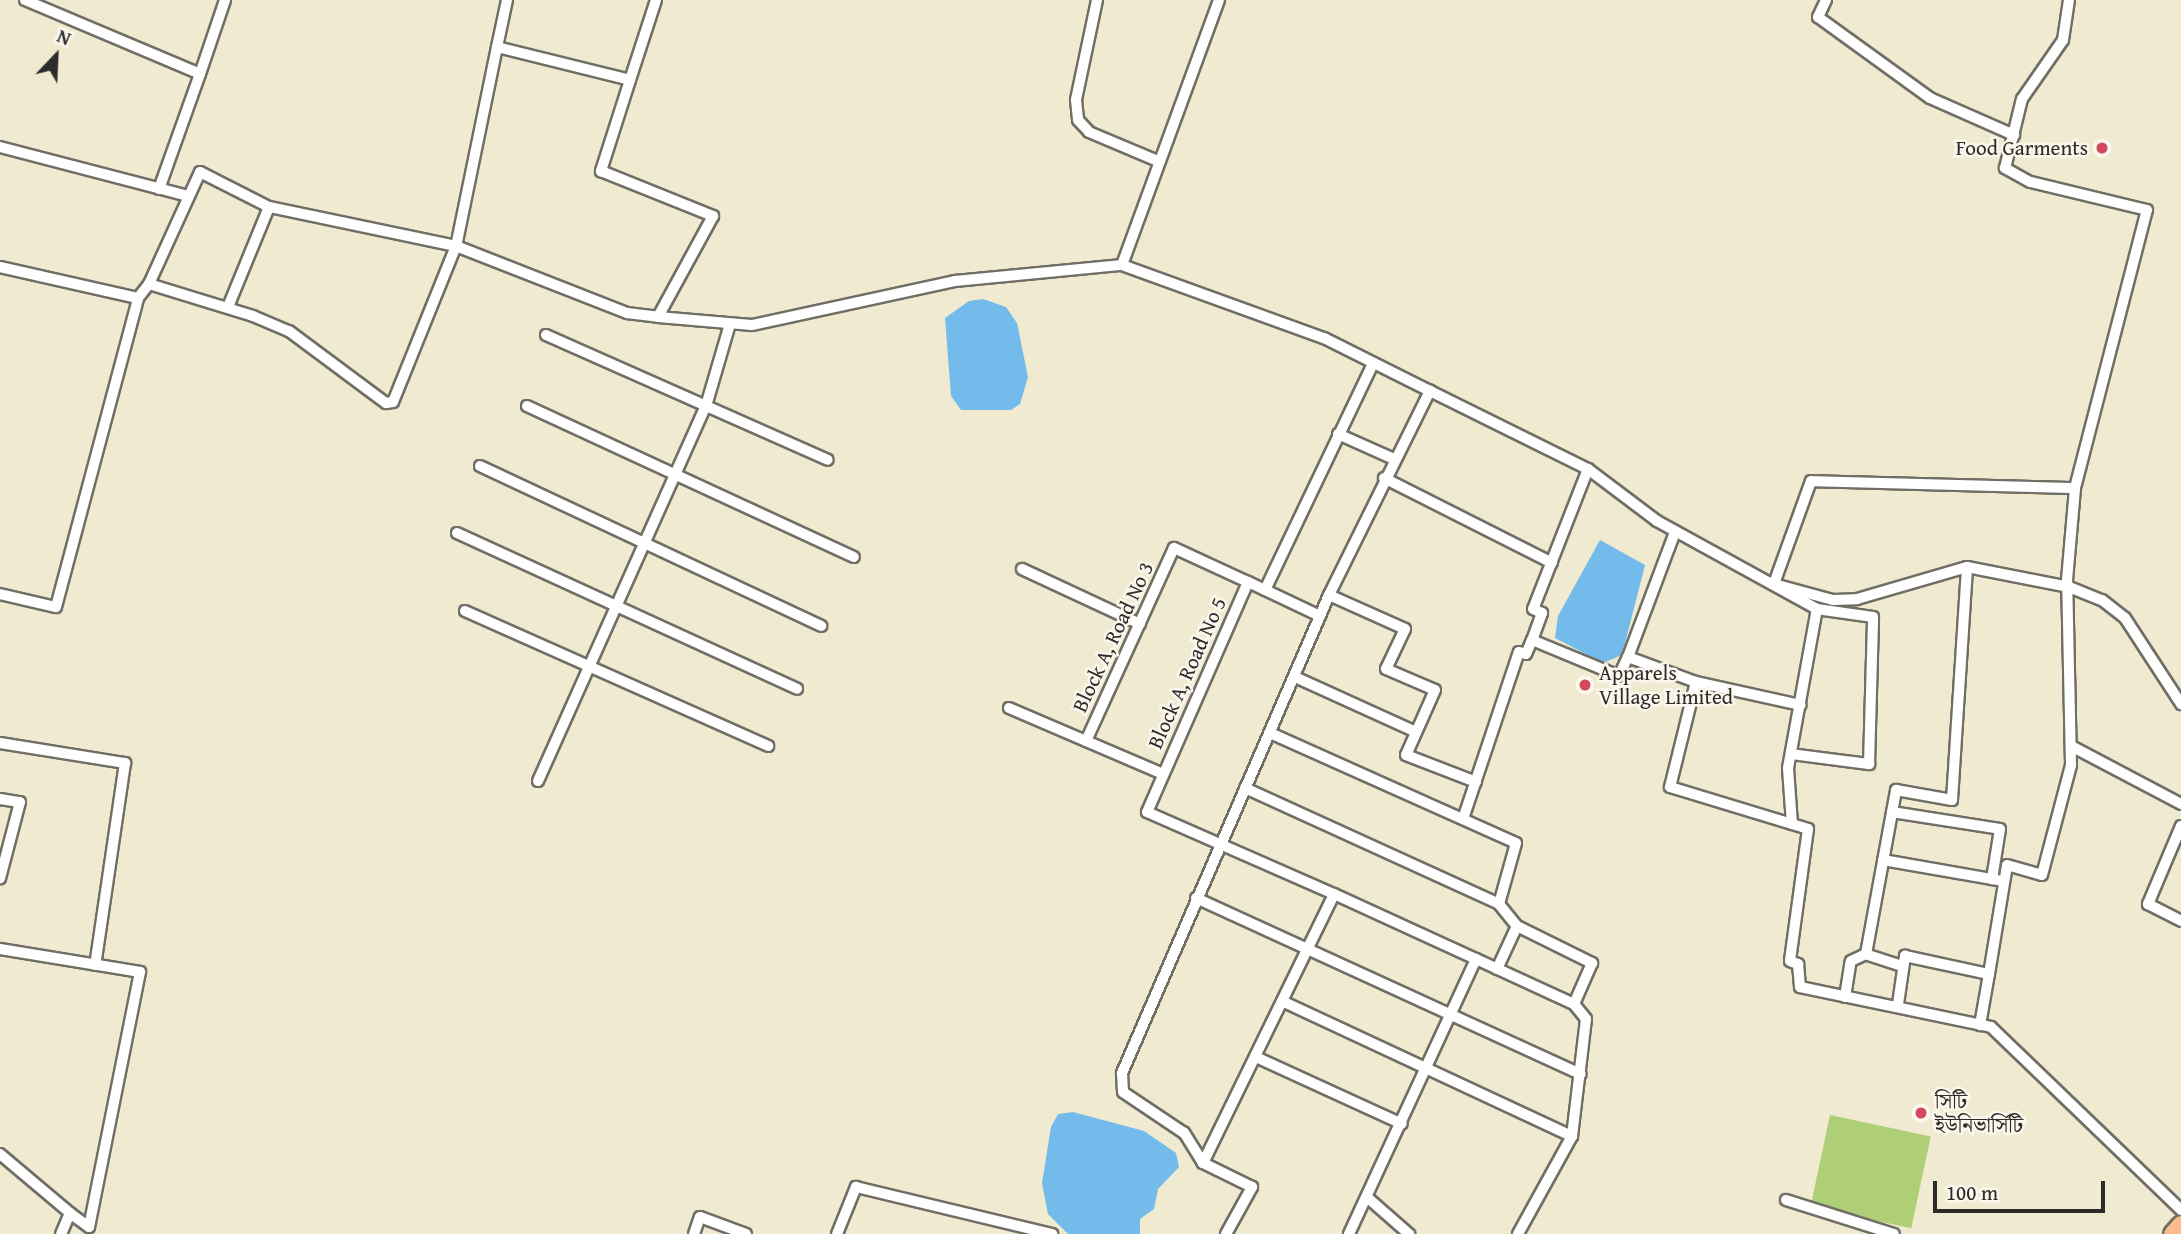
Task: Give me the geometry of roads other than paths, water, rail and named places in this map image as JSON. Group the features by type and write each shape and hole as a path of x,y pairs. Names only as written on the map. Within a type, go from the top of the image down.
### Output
{"highway":[{"path":"2173,1234 2181,1225"}],"street":[{"path":"25,0 200,74"},
{"path":"159,189 225,0"},
{"path":"149,284 228,307 289,331 393,402 456,246 507,0"},
{"path":"656,0 601,171 713,216 658,317"},
{"path":"1097,0 1076,100 1078,120 1089,132 1158,161"},
{"path":"1122,265 1219,0"},
{"path":"1826,0 1818,17 1930,98 2014,135"},
{"path":"1980,1026 2007,865 2042,874 2073,747 2068,587 2075,488 2147,210 2020,177 2006,168 2022,99 2063,40 2069,0"},
{"path":"498,47 631,80"},
{"path":"0,147 188,196"},
{"path":"0,594 56,607 138,298 149,284 200,172 269,207 456,246 627,313 730,324 815,316 954,281 1122,265 1324,338 1588,469 1675,532 1817,609 1873,617 1869,764 1791,754"},
{"path":"228,307 269,207"},
{"path":"0,267 138,298"},
{"path":"538,780 706,406 730,324"},
{"path":"546,335 828,460"},
{"path":"1265,590 1373,364"},
{"path":"1226,1234 1252,1187 1203,1163 1184,1133 1123,1092 1122,1073 1329,594 1384,478 1430,391"},
{"path":"527,406 854,557"},
{"path":"1338,434 1394,459"},
{"path":"480,466 821,626"},
{"path":"1463,819 1519,652 1526,654 1542,613 1533,609 1588,469"},
{"path":"1384,478 1552,563"},
{"path":"1774,584 1811,481 2075,488"},
{"path":"1532,640 1619,676 1675,532"},
{"path":"457,533 797,690"},
{"name":"Block A, Road No 3","path":"1086,741 1174,548 1248,582"},
{"path":"1774,584 1833,600 1857,598 1967,567 2068,587 2102,600 2125,618 2181,704"},
{"path":"1866,954 1896,790 1952,800 1967,567"},
{"path":"1022,569 1140,624"},
{"name":"Block A, Road No 5","path":"1220,841 1147,812 1248,582 1320,616"},
{"path":"1329,594 1405,629 1386,668 1435,690 1406,755 1476,782"},
{"path":"1792,824 1791,754 1817,609"},
{"path":"465,611 768,746"},
{"path":"1628,657 1696,682 1801,705"},
{"path":"1295,677 1416,732"},
{"path":"1696,682 1670,787 1808,830 1790,961 1798,964 1800,987 1845,997 1898,1004 1991,1027 2181,1210"},
{"path":"1009,708 1163,774"},
{"path":"1270,733 1516,842 1499,904"},
{"path":"0,743 125,763 95,965"},
{"path":"2073,747 2181,804"},
{"path":"1245,788 1499,904 1517,926 1592,962 1574,1004"},
{"path":"0,799 20,802 0,878"},
{"path":"1892,812 2000,830 1992,879"},
{"path":"2181,826 2148,904 2181,921"},
{"path":"1220,841 1574,1004 1586,1019 1572,1136 1518,1234"},
{"path":"1883,860 2004,881"},
{"path":"1203,1163 1258,1058 1334,894"},
{"path":"1196,898 1581,1074"},
{"path":"1497,969 1517,926"},
{"path":"0,948 139,972 89,1227 0,1154"},
{"path":"1845,997 1851,961 1866,954 1902,967"},
{"path":"1898,1004 1905,956 1989,974"},
{"path":"1349,1234 1368,1198 1476,959"},
{"path":"1284,1002 1572,1136"},
{"path":"1258,1058 1402,1124"},
{"path":"837,1234 856,1187 1052,1234"},
{"path":"1368,1198 1409,1234"},
{"path":"1786,1200 1894,1234"},
{"path":"61,1234 70,1213"},
{"path":"694,1234 700,1217 746,1234"}],"water":[{"path":"983,299 1006,307 1017,323 1028,377 1020,404 1011,410 961,410 951,396 945,318 969,301"},
{"path":"1600,540 1645,565 1622,655 1603,663 1555,638 1558,616"},
{"path":"1073,1112 1144,1131 1176,1153 1179,1167 1158,1189 1154,1209 1140,1219 1140,1234 1068,1234 1048,1214 1042,1183 1051,1127 1058,1114"}],"place":[{"name":"Food Garments","path":"2102,148"},
{"name":"Apparels Village Limited","path":"1585,685"},
{"name":"সিটি ইউনিভার্সিটি","path":"1921,1113"}]}
